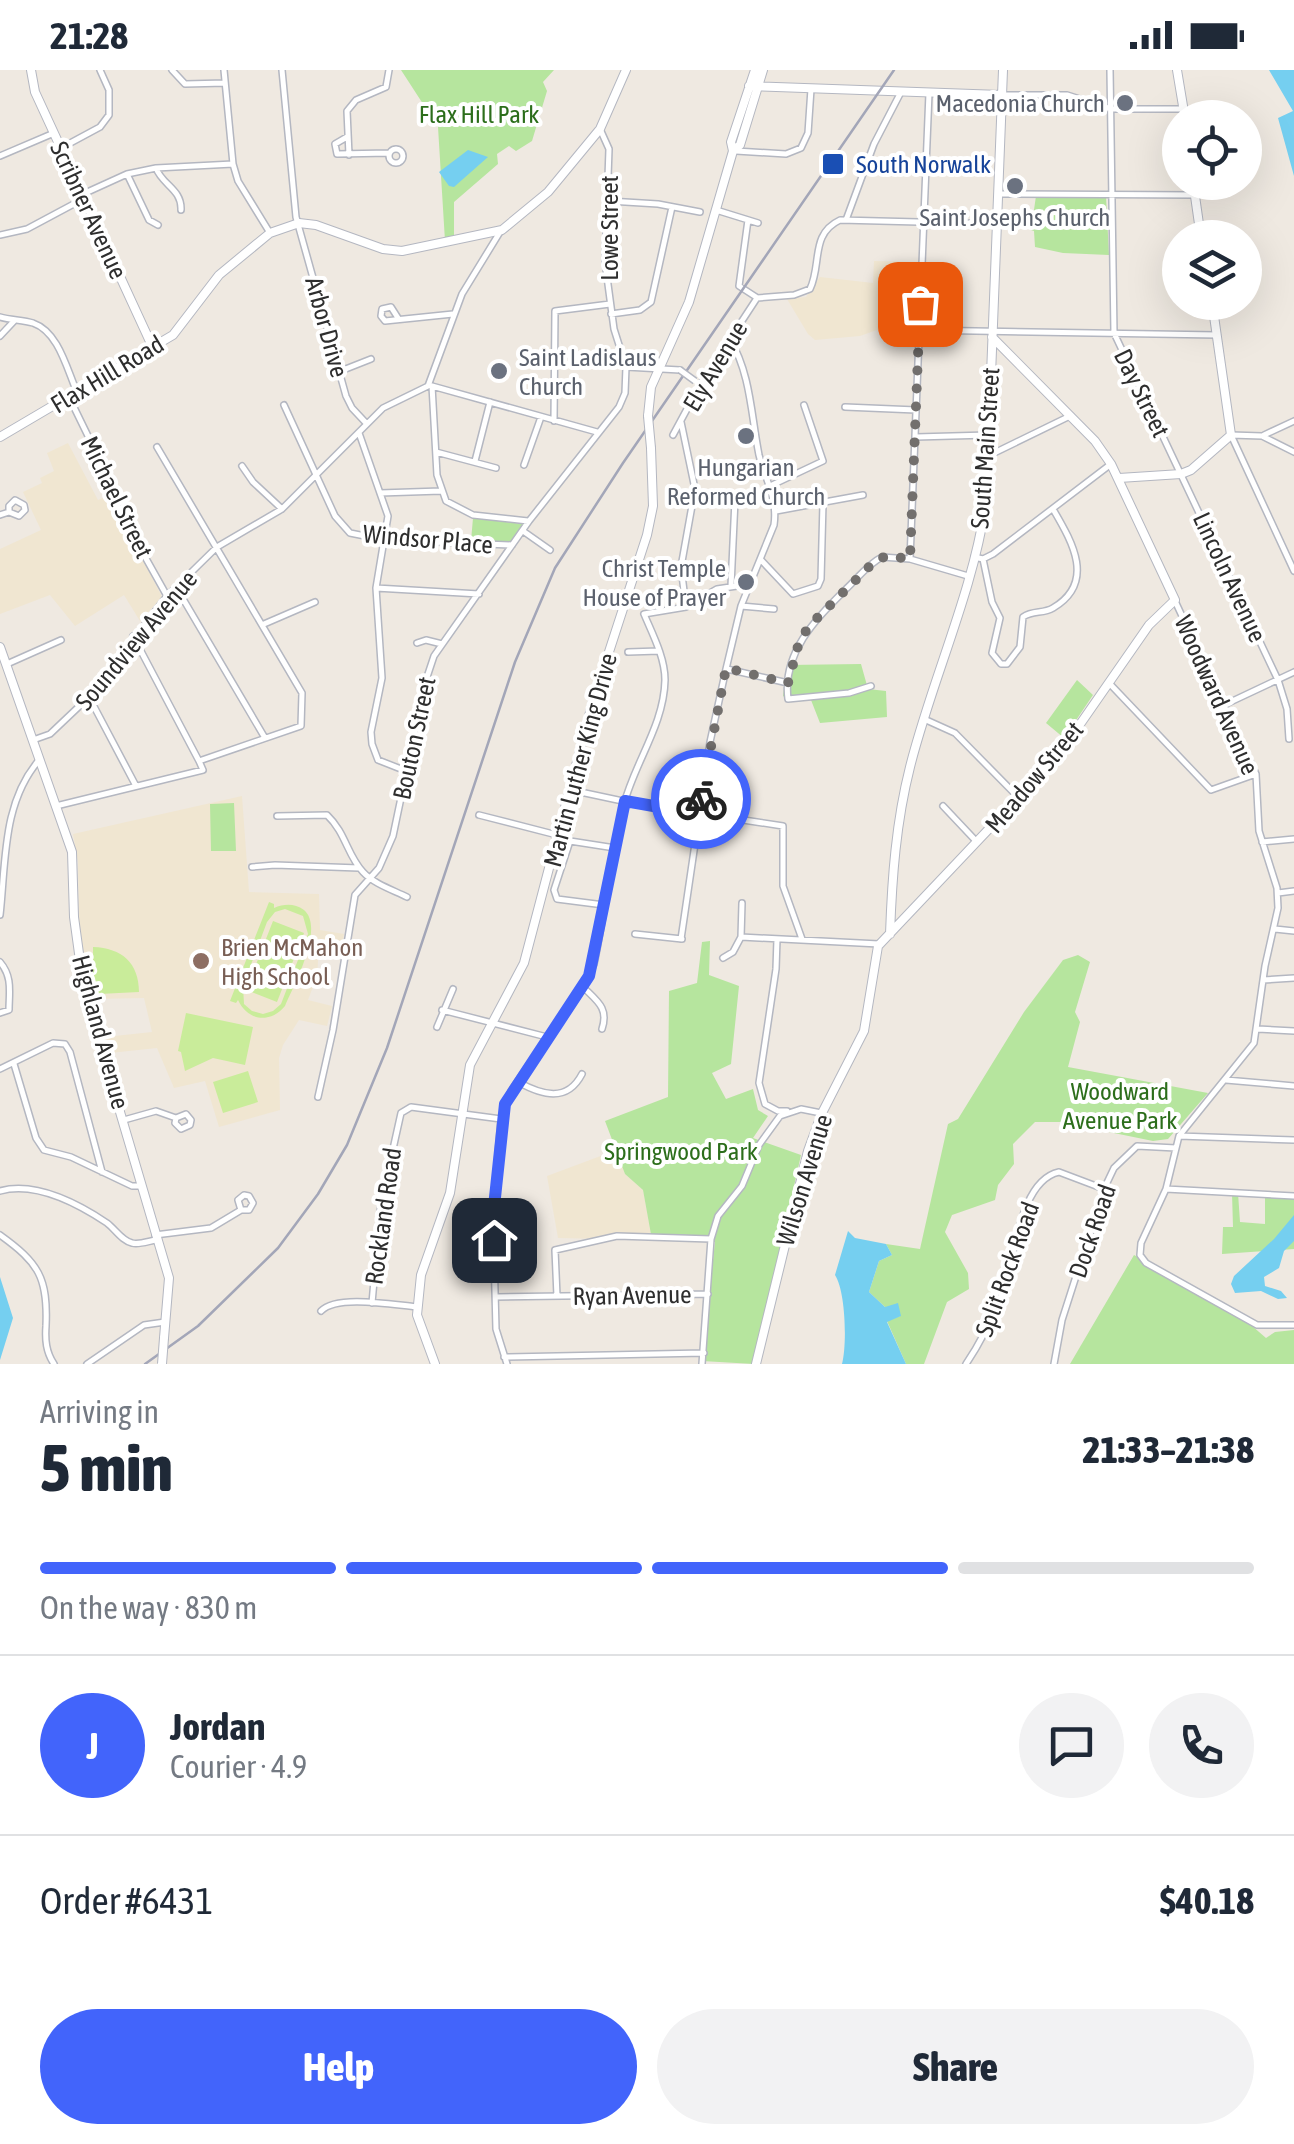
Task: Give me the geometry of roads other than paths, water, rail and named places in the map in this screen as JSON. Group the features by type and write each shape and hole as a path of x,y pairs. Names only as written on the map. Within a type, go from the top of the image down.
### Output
{"main road":[{"name":"Scribner Avenue","path":"31,70 35,92 153,348"},
{"path":"298,224 316,225 402,251 502,230 548,192 600,129 626,70"},
{"name":"Martin Luther King Drive","path":"435,1364 416,1307 420,1274 450,1194 470,1065 524,963 597,688 653,506 648,416 651,388 689,302 733,150 731,142 756,70"},
{"name":"Martin Luther King Drive","path":"753,86 764,70"},
{"name":"South Main Street","path":"890,934 901,809 923,718 968,576 978,558 986,502 1003,70"},
{"path":"1177,70 1182,100"},
{"path":"753,86 1001,94"},
{"name":"Flax Hill Road","path":"0,437 177,332 219,275 270,233 298,224"},
{"path":"1119,478 1181,474 1200,464 1231,435 1215,320"},
{"name":"Woodward Avenue","path":"992,334 1111,464 1174,600"},
{"name":"Meadow Street","path":"880,944 1058,756 1150,625 1174,600"},
{"name":"Highland Avenue","path":"0,647 72,852 74,916 84,990 169,1278 162,1364"},
{"name":"Wilson Avenue","path":"756,1364 793,1206 822,1113 864,1031 880,944"}],"street":[{"path":"61,148 100,127 109,115 112,104 100,70"},
{"path":"172,70 186,84 225,83"},
{"path":"224,70 233,164 238,180 270,233"},
{"name":"Arbor Drive","path":"282,70 298,224 338,372 352,408 367,424"},
{"path":"349,155 345,121 350,106 382,90 389,81 390,70"},
{"name":"Day Street","path":"1110,70 1114,333 1181,474"},
{"path":"733,150 786,154 801,148 808,133 811,89"},
{"path":"846,220 874,144 901,92"},
{"path":"910,559 929,93"},
{"path":"1001,94 1067,95 1111,108 1162,111"},
{"name":"Lowe Street","path":"600,129 609,148 604,248 610,304 626,367"},
{"path":"0,156 54,134"},
{"path":"347,137 333,148 337,154 390,154"},
{"path":"0,235 27,229 127,174 156,168 233,164"},
{"path":"156,168 176,191 180,210"},
{"path":"127,174 149,220 158,225"},
{"path":"998,194 1162,195"},
{"path":"608,201 700,212"},
{"path":"612,314 640,310 651,302 672,206"},
{"path":"716,210 758,223"},
{"path":"748,220 739,286 756,298 794,295 810,289 816,276 820,237 833,224 846,220 996,224"},
{"path":"502,230 453,314 430,386 435,452 446,501 473,515 530,522"},
{"name":"Ely Avenue","path":"674,435 698,383 756,298"},
{"path":"554,421 555,311 610,304"},
{"path":"398,318 453,314"},
{"path":"0,317 16,320"},
{"path":"0,336 16,320"},
{"name":"Michael Street","path":"16,320 33,323 50,334 121,514 167,596"},
{"path":"918,330 992,334 1217,334"},
{"path":"635,934 682,939 710,742 726,668 741,606 776,511 759,452 749,386 730,339"},
{"path":"338,372 372,358"},
{"path":"626,367 680,370 698,383"},
{"name":"Bouton Street","path":"318,1097 355,895 379,868 389,846 429,667 522,531 623,400 626,367"},
{"path":"430,386 597,432"},
{"name":"Soundview Avenue","path":"33,740 50,734 89,697 167,596 217,547 282,509 392,403 430,386"},
{"path":"475,462 490,402"},
{"name":"Windsor Place","path":"284,405 342,527 360,536 385,540 512,545"},
{"path":"770,486 823,461 804,405"},
{"path":"845,407 916,410"},
{"path":"988,456 1070,416"},
{"path":"524,465 540,417"},
{"path":"1262,436 1294,421"},
{"path":"681,422 694,489 681,568 686,607"},
{"path":"359,432 388,516 376,588 382,678 373,716 372,744 378,760 406,771"},
{"path":"915,437 988,435"},
{"path":"1294,452 1262,436 1231,435 1294,571"},
{"path":"157,447 301,688 301,726 198,761"},
{"path":"435,452 496,468"},
{"path":"1052,509 1077,554 1072,587 1053,608 1023,617 1020,647 1007,664 1000,664 992,653 1000,618 978,558 1111,464"},
{"path":"242,466 252,482 282,509"},
{"name":"Lincoln Avenue","path":"1181,474 1278,680 1287,709 1289,740"},
{"path":"380,492 441,491"},
{"path":"776,511 863,495"},
{"path":"731,586 734,500"},
{"path":"760,560 793,594 818,586 823,503"},
{"path":"0,515 9,512"},
{"path":"522,531 550,550"},
{"path":"871,686 849,693 791,700 786,696 798,646 808,627 876,560 887,556 968,576"},
{"path":"704,1353 505,1360 496,1328 493,1216 505,1104 583,987 594,964 625,801 661,713 665,674 644,614 686,607 717,588 750,584"},
{"path":"176,587 265,738"},
{"path":"376,588 479,594"},
{"name":"Woodward Avenue","path":"1174,600 1256,774 1257,818 1278,893 1252,1048 1179,1136 1166,1189 1141,1242 1140,1255 1146,1263 1257,1325 1294,1325"},
{"path":"264,624 315,602"},
{"path":"741,606 774,609"},
{"path":"56,806 203,770 133,636"},
{"path":"6,664 61,640"},
{"path":"417,643 426,640 442,644"},
{"path":"628,652 659,651"},
{"path":"726,668 788,683"},
{"path":"1224,706 1294,672"},
{"path":"1108,683 1211,790 1256,774"},
{"path":"89,697 136,786"},
{"path":"923,718 954,733 1020,799"},
{"path":"0,915 7,831 13,810 40,760"},
{"path":"571,790 783,826 782,886 802,939"},
{"path":"943,806 978,843"},
{"path":"277,816 328,815 342,829 359,868 369,879 407,897"},
{"path":"479,815 560,835"},
{"path":"1262,842 1294,838"},
{"path":"604,905 556,897 554,890 570,840 615,848"},
{"path":"252,867 359,868"},
{"path":"1278,893 1294,892"},
{"path":"723,958 733,952 740,937 742,902"},
{"path":"1275,929 1294,931"},
{"path":"740,937 880,944"},
{"path":"777,938 760,1083 765,1104 778,1111 822,1113"},
{"path":"0,962 6,968 10,987 4,1000 9,1010 0,1013"},
{"path":"1263,980 1294,978"},
{"path":"583,987 604,1008 602,1028"},
{"path":"436,1028 453,988"},
{"path":"442,1010 547,1037"},
{"path":"1258,1029 1294,1031"},
{"path":"0,1069 53,1043 61,1042 68,1048 102,1172"},
{"path":"13,1062 40,1146 132,1186 141,1186"},
{"path":"518,1082 547,1096 563,1093 582,1074"},
{"path":"1226,1080 1294,1086"},
{"name":"Rockland Road","path":"372,1303 381,1203 401,1113 411,1106 501,1119"},
{"path":"124,1120 156,1111 176,1118"},
{"path":"702,1364 710,1239 718,1216 742,1186 770,1126 789,1111"},
{"path":"1179,1136 1294,1140"},
{"name":"Dock Road","path":"1054,1364 1062,1320 1114,1168 1133,1148 1143,1144 1176,1148"},
{"name":"Split Rock Road","path":"966,1364 982,1341 1002,1293 1022,1218 1045,1178 1060,1172 1104,1189"},
{"path":"0,1192 24,1188 48,1193 138,1244 211,1228 242,1210"},
{"path":"1166,1189 1294,1196"},
{"path":"460,1213 493,1216"},
{"path":"0,1235 26,1254 39,1272 46,1293 46,1342 54,1364"},
{"path":"557,1296 555,1250 617,1236 710,1239"},
{"name":"Ryan Avenue","path":"496,1297 708,1294"},
{"name":"Rockland Road","path":"321,1311 342,1302 416,1307"},
{"path":"87,1364 144,1325 165,1322"}],"water":[{"path":"1269,70 1294,70 1294,176 1278,118 1293,111"},
{"path":"468,150 488,157 454,187 449,186 439,172"},
{"path":"1294,1215 1294,1241 1284,1251 1279,1268 1264,1277 1265,1286 1281,1291 1287,1298 1278,1299 1261,1291 1235,1293 1231,1284 1234,1276"},
{"path":"848,1231 855,1238 886,1244 892,1255 879,1261 869,1292 885,1307 898,1303 901,1316 887,1322 906,1364 842,1364 844,1319 835,1275"},
{"path":"0,1277 13,1318 0,1360"}],"railway":[{"path":"145,1364 198,1326 278,1248 318,1194 347,1145 387,1048 515,662 555,568 894,70"}],"place":[{"name":"Macedonia Church","path":"1125,103"},
{"name":"South Norwalk","path":"833,164"},
{"name":"Saint Josephs Church","path":"1015,186"},
{"name":"Saint Ladislaus Church","path":"499,371"},
{"name":"Hungarian Reformed Church","path":"746,436"},
{"name":"Christ Temple House of Prayer","path":"746,582"},
{"name":"Brien McMahon High School","path":"201,961"}],"park label":[{"name":"Flax Hill Park","path":"479,114"},
{"name":"Woodward Avenue Park","path":"1120,1106"},
{"name":"Springwood Park","path":"681,1151"}]}
